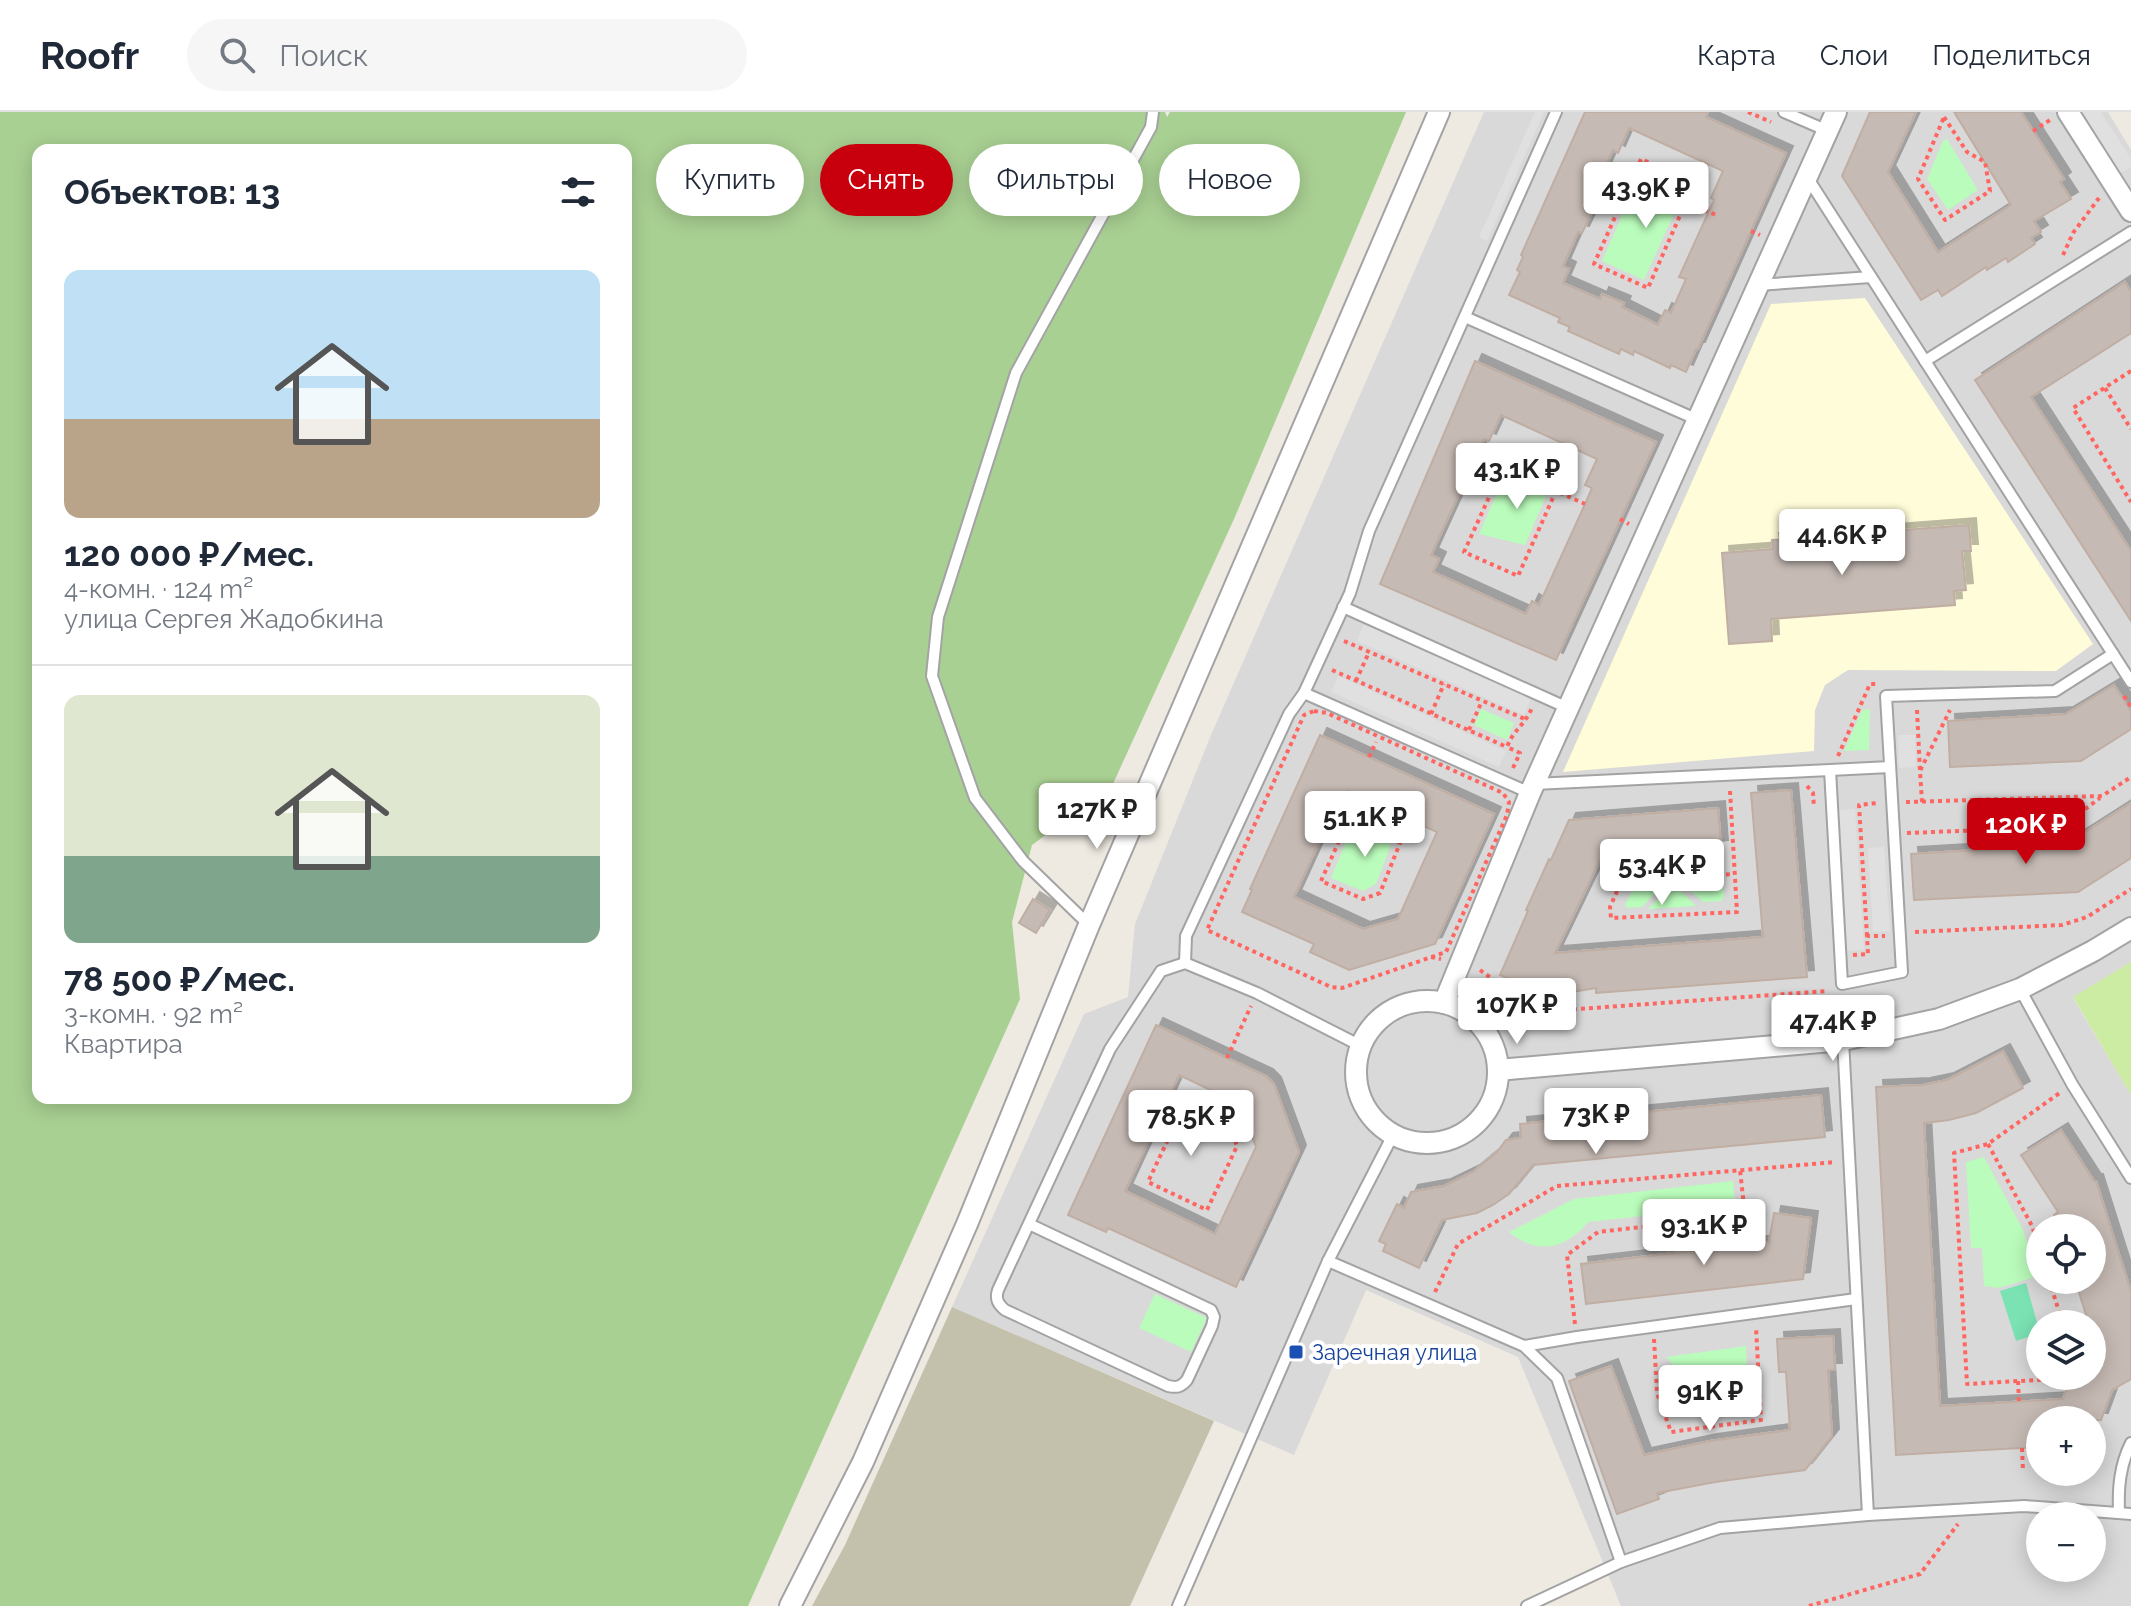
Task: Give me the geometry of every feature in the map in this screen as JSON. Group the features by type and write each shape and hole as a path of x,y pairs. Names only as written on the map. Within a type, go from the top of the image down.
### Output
{"street":[{"path":"790,1606 875,1434 967,1224 1089,925 1439,112"},
{"path":"1444,1003 1513,817 1532,789 1836,112"},
{"path":"2068,112 2131,211"},
{"path":"1498,1070 1843,1040 1939,1019 2020,989 2131,928"},
{"path":"1407,1003 1444,1003 1461,1009 1476,1020 1488,1035 1498,1070 1496,1089 1490,1106 1479,1121 1464,1133 1429,1143 1410,1141 1393,1135 1378,1124 1366,1109 1358,1092 1355,1074 1357,1055 1375,1023 1389,1011 1407,1003"}],"lane":[{"path":"1089,925 1023,861 975,798 932,676 938,617 1016,373 1151,127 1153,112"},
{"path":"1185,963 1186,936 1289,714 1304,693 1343,607 1369,531 1556,112"},
{"path":"1784,112 1828,131"},
{"path":"1807,177 2131,682"},
{"path":"1925,361 2131,232"},
{"path":"1758,285 1871,277"},
{"path":"1465,317 1698,420"},
{"path":"1343,607 1568,708"},
{"path":"1830,770 1842,984 1902,972 1886,696 2055,691 2113,654"},
{"path":"1304,693 1505,788 1532,789 1890,767"},
{"path":"1029,1224 1211,1310 1214,1317 1212,1326 1182,1385 1175,1388 1168,1386 999,1305 996,1297 998,1290 1110,1049 1161,971 1185,963 1257,993 1361,1046"},
{"path":"2020,989 2072,1084 2131,1178"},
{"path":"1843,1040 1868,1515"},
{"path":"1178,1606 1328,1261 1393,1135"},
{"path":"1328,1261 1524,1346 1557,1378 1621,1562"},
{"path":"1524,1346 1856,1299"},
{"path":"1527,1606 1621,1562 1720,1528 2024,1506 2125,1513 2120,1473 2131,1443"}],"path":[{"path":"1748,112 1772,122"},
{"path":"2033,131 2052,119 2048,112"},
{"path":"1944,117 1967,152 1985,162 1990,191 1945,220 1918,179 1944,117"},
{"path":"1641,159 1695,183 1686,202 1648,288 1594,264 1641,159"},
{"path":"2061,260 2073,233 2100,196"},
{"path":"1686,202 1716,215"},
{"path":"2131,371 2073,408 2131,502"},
{"path":"2105,388 2131,429"},
{"path":"1512,447 1565,471 1556,491 1518,576 1464,552 1512,447"},
{"path":"1556,491 1585,504"},
{"path":"1357,613 1344,641 1527,720"},
{"path":"1356,681 1369,652"},
{"path":"1314,711 1332,670 1520,753 1505,788 1513,817 1446,952 1342,988 1331,987 1207,930 1304,715 1314,711 1327,713 1505,788"},
{"path":"1431,714 1444,684"},
{"path":"1837,757 1870,684 1886,684"},
{"path":"1917,695 1922,802"},
{"path":"2123,695 2131,707"},
{"path":"1507,747 1513,733 1525,723 1534,705 1541,708 1545,698"},
{"path":"1469,730 1482,701"},
{"path":"1920,771 1952,705"},
{"path":"1369,757 1379,737"},
{"path":"1906,833 2061,827 2131,777"},
{"path":"1841,962 1851,960 1852,955 1868,954 1859,805 1877,803 1877,790 1891,781 1903,780 1904,802 2102,796"},
{"path":"1800,781 1813,793 1814,808"},
{"path":"1729,785 1737,912 1611,918 1610,907 1622,880 1734,874"},
{"path":"1806,785 1831,791"},
{"path":"1349,819 1400,843 1380,893 1363,899 1321,881 1349,819 1353,794"},
{"path":"1912,932 2062,925 2087,917 2131,889"},
{"path":"1867,936 1885,935 1886,947"},
{"path":"1431,957 1480,969 1520,999 1565,1010 1828,991"},
{"path":"1227,1058 1257,993"},
{"path":"2026,1381 1967,1384 1954,1153 1988,1144 2072,1084"},
{"path":"1204,1107 1211,1090"},
{"path":"1187,1099 1204,1107 1226,1117 1237,1146 1207,1210 1148,1182 1187,1099"},
{"path":"1988,1144 2026,1215"},
{"path":"1429,1305 1458,1244 1557,1186 1848,1161"},
{"path":"1577,1337 1567,1255 1598,1232 1745,1215 1740,1170"},
{"path":"1653,1326 1657,1393 1671,1432 1761,1420 1755,1312"},
{"path":"2018,1381 2019,1402"},
{"path":"2022,1448 2023,1471"},
{"path":"1809,1606 1920,1574 1969,1510"}],"shaded area":[{"path":"1484,112 2108,112 2131,150 2131,962 2073,998 2131,1095 2131,1606 1621,1606 1518,1357 1366,1290 1294,1455 952,1307 1084,1014 1128,997 1135,924 1211,735"},
{"path":"1535,112 1544,112 1487,241 1479,237"},
{"path":"2079,112 2101,112 2131,159 2131,167 2119,174"},
{"path":"1865,298 2093,644 2056,671 1848,670 1825,685 1815,710 1814,751 1563,772 1771,304"},
{"path":"1364,624 1531,698 1524,715 1357,641"},
{"path":"1338,676 1506,751 1499,767 1331,692"},
{"path":"1898,735 1915,735 1916,767 1899,768"},
{"path":"1855,809 1864,950 1847,951 1838,810"},
{"path":"1884,847 1890,931 1873,932 1868,848"},
{"path":"952,1307 1214,1421 1130,1606 812,1606 845,1545"}],"green space":[{"path":"0,112 1165,112 1167,117 1170,112 1406,112 1234,519 1112,786 1032,845 1012,922 1020,999 748,1606 0,1606"},
{"path":"1947,139 1978,190 1948,210 1927,179 1943,141"},
{"path":"1644,166 1687,185 1644,280 1602,261"},
{"path":"1514,454 1556,473 1525,545 1479,534"},
{"path":"1481,709 1514,723 1507,740 1474,725"},
{"path":"1870,709 1869,750 1844,751 1862,710"},
{"path":"2072,804 2073,808 2053,820 2014,822 2013,807"},
{"path":"1352,827 1391,845 1376,884 1363,891 1331,878"},
{"path":"1720,884 1724,897 1721,901 1703,902 1685,886"},
{"path":"1660,888 1642,907 1627,908 1625,905 1633,889"},
{"path":"1680,890 1696,906 1648,909 1665,891"},
{"path":"2131,962 2131,1095 2073,997"},
{"path":"1984,1157 2023,1230 2026,1239 2026,1280 1999,1288 1984,1286 1982,1248 1971,1248 1966,1162"},
{"path":"1733,1181 1735,1206 1588,1222 1570,1239 1550,1246 1530,1244 1509,1232 1574,1199"},
{"path":"2026,1283 2026,1294 2029,1294 2034,1310 2026,1310 2026,1338 2016,1341 2000,1291"},
{"path":"1155,1294 1207,1318 1191,1352 1139,1328"},
{"path":"1746,1346 1749,1411 1718,1415 1666,1357"}],"building":[{"path":"1585,112 1708,112 1706,117 1786,153 1686,372 1634,351 1633,355 1621,349 1619,354 1568,331 1570,327 1558,322 1560,318 1509,295 1520,272 1517,270 1523,257 1521,255","holes":["1629,128 1723,171 1711,198 1714,200 1679,277 1686,279 1671,313 1665,310 1658,325 1622,307 1624,303 1602,294 1600,299 1563,283 1569,269 1563,266 1578,232 1582,233 1608,187 1598,183 1613,150 1618,153"]},
{"path":"1870,112 1916,112 1888,172 1938,252 2011,205 1954,112 2021,112 2064,179 2060,182 2071,199 2034,221 2041,232 2031,238 2035,244 2008,262 2006,258 1987,270 1986,267 1942,296 1938,290 1921,300 1842,176"},
{"path":"2125,282 2131,292 2131,333 2031,397 2131,551 2131,621 1975,380"},
{"path":"1475,361 1656,442 1556,660 1380,584","holes":["1501,415 1597,459 1585,485 1592,488 1539,605 1532,601 1526,614 1433,572 1439,559 1431,555 1484,439 1489,441"]},
{"path":"1969,525 1971,551 1962,551 1966,590 1954,591 1955,605 1771,619 1772,641 1729,644 1722,553 1773,549 1772,540"},
{"path":"2114,685 2131,711 2131,729 2081,761 1950,767 1948,721 2066,714"},
{"path":"1320,735 1494,814 1435,944 1349,970 1310,952 1314,944 1242,912","holes":["1347,791 1437,832 1398,919 1363,929 1294,897 1326,827 1330,829"]},
{"path":"1791,790 1807,977 1596,993 1596,988 1549,996 1500,975 1526,910 1569,820 1718,808 1721,847 1600,860 1555,953 1763,937 1751,793"},
{"path":"2131,803 2131,858 2078,892 1914,900 1911,854 2065,845"},
{"path":"1033,899 1050,910 1036,933 1019,923"},
{"path":"1156,1025 1266,1076 1274,1084 1299,1152 1236,1287 1108,1228 1106,1232 1068,1215","holes":["1179,1075 1240,1104 1256,1147 1215,1234 1125,1191"]},
{"path":"2003,1051 2023,1088 1976,1113 1924,1123 1940,1406 2063,1399 2066,1390 2106,1390 2106,1310 2085,1310 2079,1294 2106,1294 2106,1214 2055,1214 2058,1212 2021,1155 2061,1130 2096,1181 2131,1292 2131,1379 2112,1390 2106,1406 2026,1406 2026,1448 1896,1455 1876,1087 1923,1085 1947,1080"},
{"path":"1821,1095 1825,1137 1533,1165 1509,1194 1493,1205 1477,1213 1442,1220 1419,1268 1383,1251 1386,1244 1379,1241 1397,1204 1404,1208 1411,1192 1444,1186 1473,1172 1506,1140 1521,1138 1520,1124"},
{"path":"1774,1213 1811,1218 1803,1279 1586,1304 1581,1264 1769,1242"},
{"path":"1833,1336 1835,1370 1828,1370 1832,1436 1805,1470 1657,1493 1659,1499 1617,1514 1569,1381 1611,1366 1644,1455 1710,1441 1790,1430 1786,1372 1779,1372 1777,1339"}],"place":[{"name":"Заречная улица","path":"1296,1352"}]}
